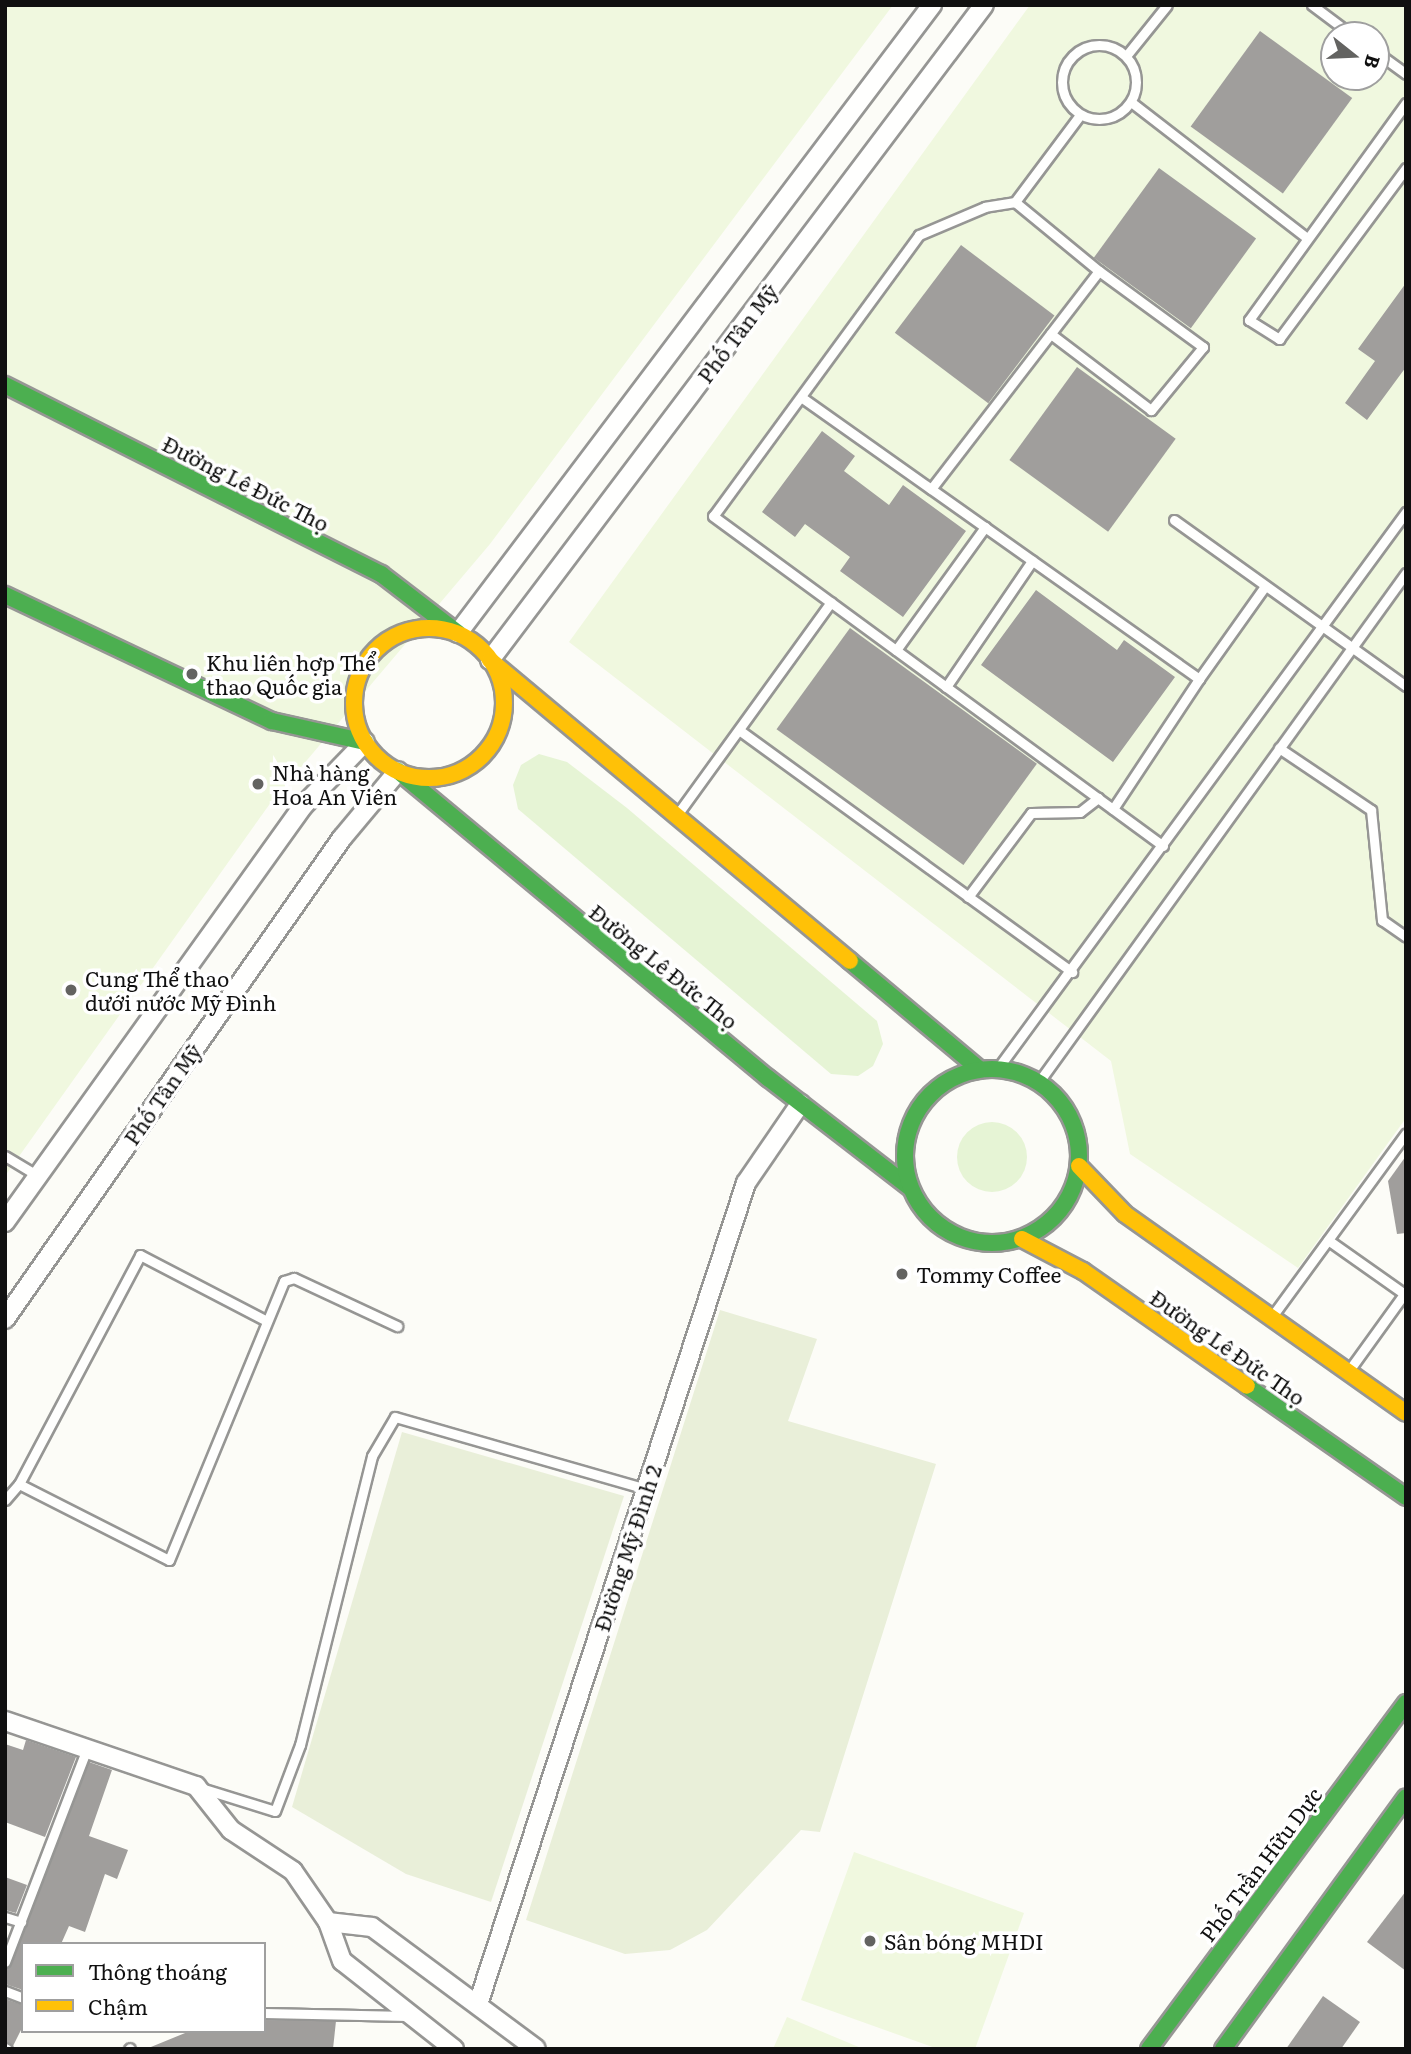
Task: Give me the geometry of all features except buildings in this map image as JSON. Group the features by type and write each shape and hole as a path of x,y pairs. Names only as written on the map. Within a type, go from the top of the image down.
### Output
{"main road":[{"name":"Đường Lê Đức Thọ","path":"5,385 381,574 458,633"},
{"path":"5,595 272,721 365,742 398,771 432,779 456,773 493,741 504,694 490,660"},
{"path":"365,742 353,699 358,675 371,653 390,637 414,628 458,633 979,1069"},
{"name":"Đường Lê Đức Thọ","path":"398,771 800,1104 909,1187"},
{"path":"998,1068 1038,1083 1069,1114 1079,1166 1063,1206 1050,1223 1021,1239 972,1242 948,1233 928,1217 909,1187 905,1149 921,1106 957,1076 979,1069 998,1068"},
{"path":"1079,1166 1125,1214 1406,1413"},
{"name":"Đường Lê Đức Thọ","path":"1021,1239 1083,1270 1406,1497"},
{"name":"Phố Trần Hữu Dực","path":"1149,2049 1406,1703"},
{"path":"1223,2049 1406,1797"}],"street":[{"name":"Phố Tân Mỹ","path":"458,633 932,5"},
{"name":"Phố Tân Mỹ","path":"490,660 984,5"},
{"path":"5,1222 303,806 365,742"},
{"name":"Phố Tân Mỹ","path":"5,1319 342,838 398,771"},
{"name":"Đường Mỹ Đình 2","path":"478,2004 746,1183 800,1104"},
{"path":"5,1721 88,1746 196,1786 231,1830 293,1871 328,1922 342,1961 454,2049"},
{"path":"328,1922 372,1927 537,2049"}],"lane":[{"path":"1126,56 1167,5"},
{"path":"1312,5 1333,21"},
{"path":"1104,45 1126,56 1137,78 1131,102 1114,117 1080,115 1064,95 1062,82 1070,59 1080,50 1104,45"},
{"path":"1390,62 1406,74"},
{"path":"1131,102 1307,238"},
{"path":"1406,103 1248,318 1277,339 1406,168"},
{"path":"1080,115 1015,202 985,207 919,235 713,516 1163,846"},
{"path":"1015,202 1098,271 1203,347 1151,410 1052,334"},
{"path":"932,489 1098,271"},
{"path":"801,397 1199,679"},
{"path":"998,1068 1072,972 1406,512"},
{"path":"1174,520 1406,686"},
{"path":"896,650 985,527"},
{"path":"946,687 1032,561"},
{"path":"1038,1083 1406,573"},
{"path":"1112,809 1265,586"},
{"path":"676,817 831,602"},
{"path":"739,730 1072,972"},
{"path":"1279,748 1371,810 1382,920 1406,937"},
{"path":"968,897 1031,813 1080,812 1098,798"},
{"path":"1272,1316 1406,1133"},
{"path":"5,1156 38,1176"},
{"path":"1328,1240 1405,1295 1348,1371"},
{"path":"5,1500 19,1484 140,1255 267,1321"},
{"path":"19,1484 170,1560 267,1321 288,1277 397,1326"},
{"path":"196,1786 275,1811 300,1745 372,1456 395,1417 646,1489"},
{"path":"5,1962 88,1746"},
{"path":"5,1917 21,1922"},
{"path":"266,2013 410,2016"}],"green space":[{"name":"Khu liên hợp Thể thao Quốc gia","path":"5,5 893,5 490,544 269,805 5,1176"},
{"path":"1030,5 1406,5 1406,1118 1298,1268 1130,1154 1111,1061 569,642"},
{"path":"539,754 567,762 627,808 877,1021 883,1044 873,1066 858,1076 831,1074 518,809 513,785 521,765"},
{"path":"999,1122 1012,1128 1021,1137 1025,1143 1025,1171 1017,1182 1006,1190 985,1192 967,1182 959,1171 957,1150 967,1132 978,1124"},
{"path":"720,1310 817,1339 788,1421 936,1464 820,1832 801,1830 707,1930 670,1950 625,1954 526,1920"},
{"path":"402,1432 624,1496 491,1902 406,1874 292,1807"},
{"path":"854,1852 1024,1913 975,2049 938,2049 801,2000"},
{"path":"787,2017 861,2048 773,2049"}],"traffic: fast":[{"path":"5,385 381,574 458,633"},
{"path":"5,595 272,721 365,742"},
{"path":"398,771 768,1078 909,1187"},
{"path":"850,961 979,1069"},
{"path":"992,1069 1025,1075 1054,1094 1073,1123 1079,1156 1073,1189 1054,1218 1025,1237 992,1243 959,1237 930,1218 911,1189 905,1156 911,1123 930,1094 959,1075 992,1069"},
{"path":"1247,1386 1406,1497"},
{"path":"1149,2049 1406,1703"},
{"path":"1223,2049 1406,1797"}],"traffic: slow":[{"path":"429,628 458,634 482,650 498,674 504,703 498,732 482,756 458,772 429,778 400,772 376,756 360,732 354,703 360,674 376,650 400,634 429,628"},
{"path":"490,660 850,961"},
{"path":"1079,1166 1125,1214 1406,1413"},
{"path":"1022,1239 1083,1271 1247,1386"}],"place":[{"name":"Khu liên hợp Thể thao Quốc gia","path":"192,674"},
{"name":"Nhà hàng Hoa An Viên","path":"258,784"},
{"name":"Cung Thể thao dưới nước Mỹ Đình","path":"71,990"},
{"name":"Tommy Coffee","path":"902,1274"},
{"name":"Sân bóng MHDI","path":"870,1941"}]}
